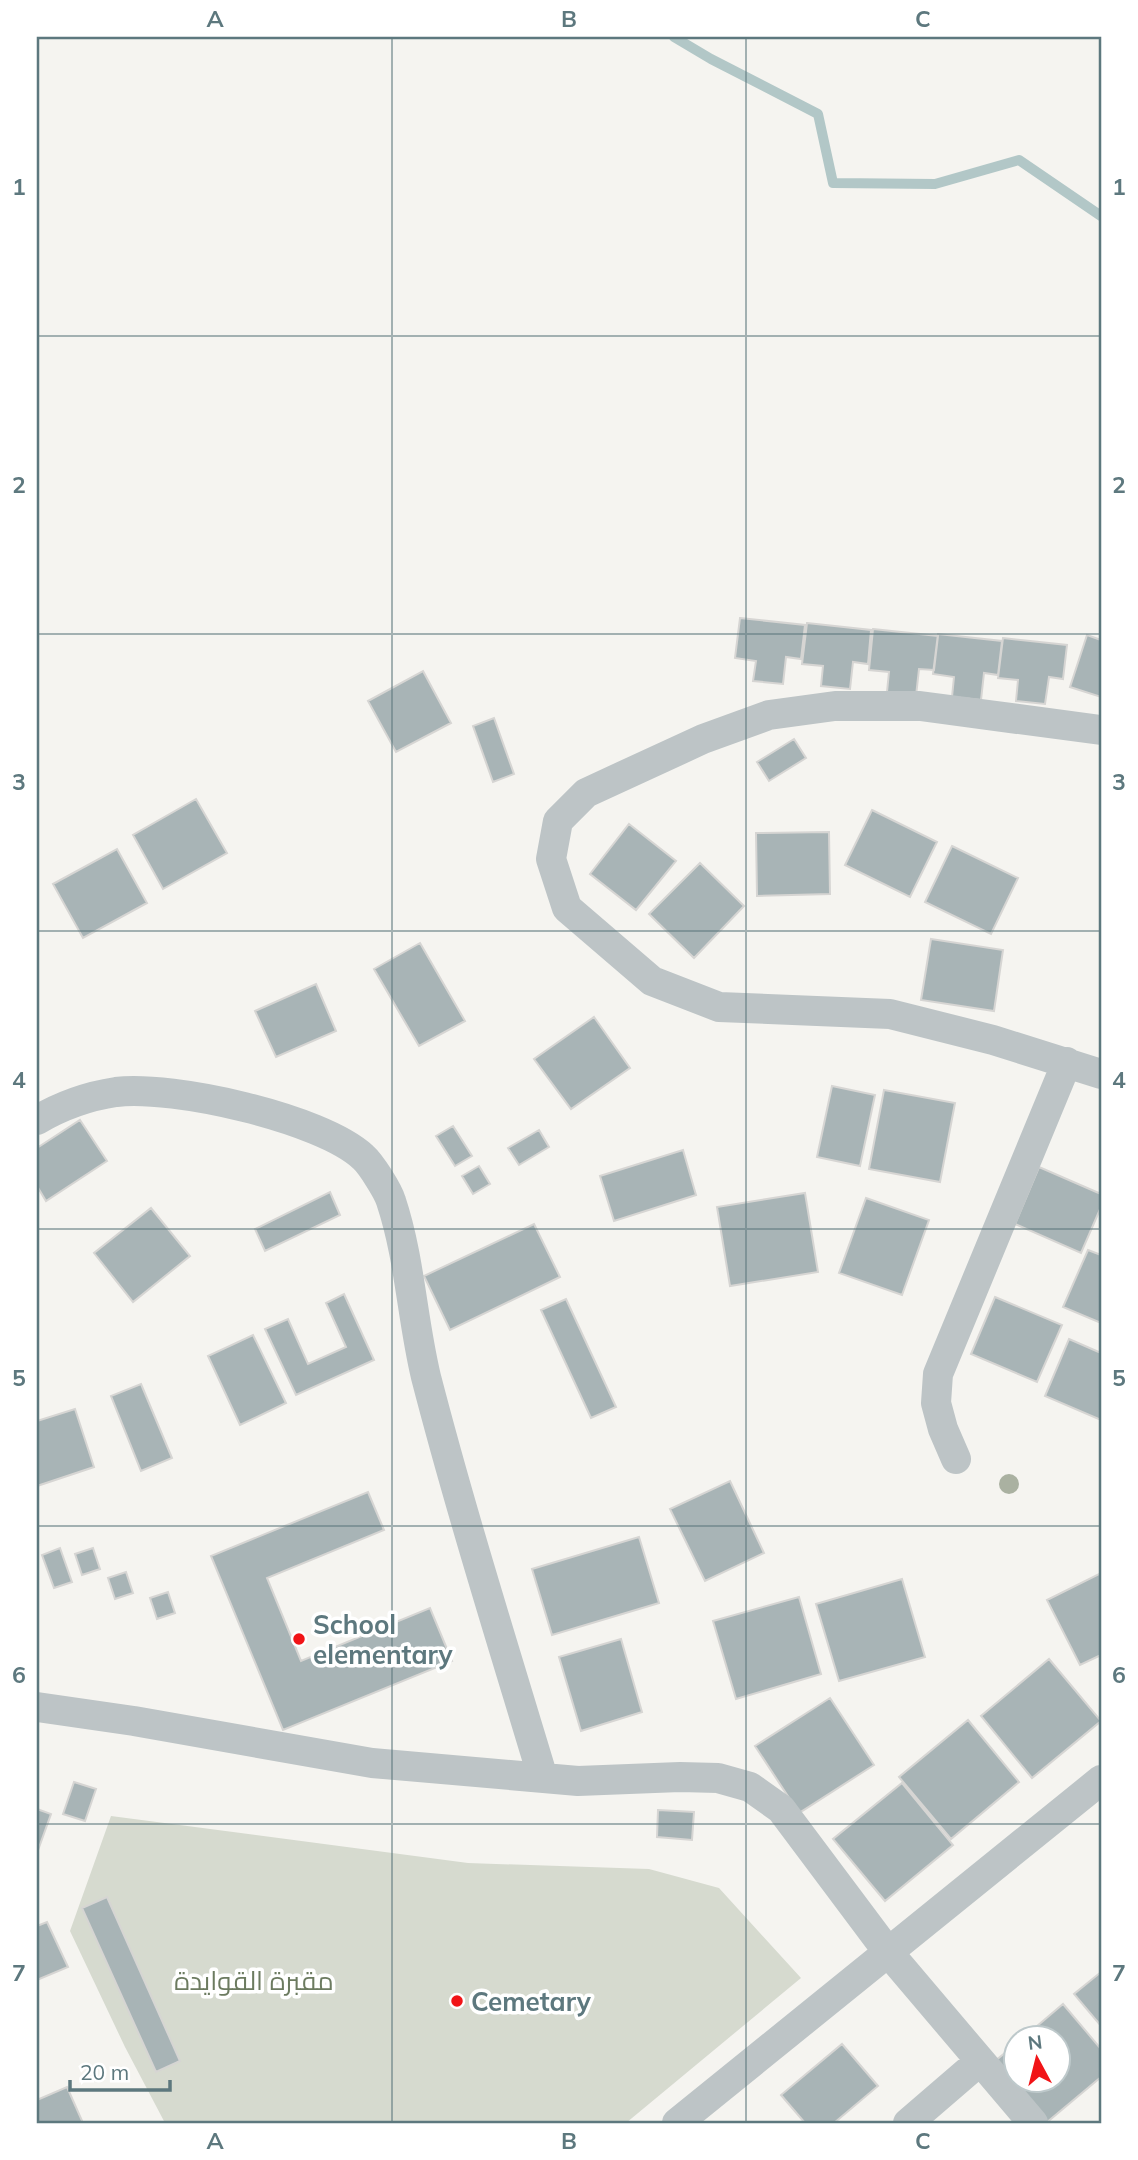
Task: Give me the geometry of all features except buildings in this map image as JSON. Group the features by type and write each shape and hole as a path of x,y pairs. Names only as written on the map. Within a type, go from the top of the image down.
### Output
{"street":[{"path":"1101,730 920,706 835,706 769,715 703,738 586,793 558,821 551,859 567,908 652,981 719,1007 890,1014 993,1040 1101,1074"},
{"path":"956,1459 943,1429 936,1403 938,1374 1066,1062"},
{"path":"37,1119 83,1100 118,1092 186,1094 260,1112 321,1131 363,1157 390,1198 403,1251 426,1375 543,1778"},
{"path":"37,1707 134,1721 372,1763 578,1782 718,1778 750,1787 781,1809 888,1952 1033,2123"},
{"path":"677,2123 1101,1780"},
{"path":"908,2123 980,2061"}],"green space":[{"name":"مقبرة القوايدة","path":"111,1816 468,1863 649,1869 719,1888 801,1978 626,2123 165,2123 125,2047 70,1931"}],"waterway":[{"path":"674,37 818,114 833,183 935,184 1019,160 1101,216"}],"place":[{"name":"School elementary","path":"299,1639"},
{"name":"Cemetary","path":"457,2001"}]}
